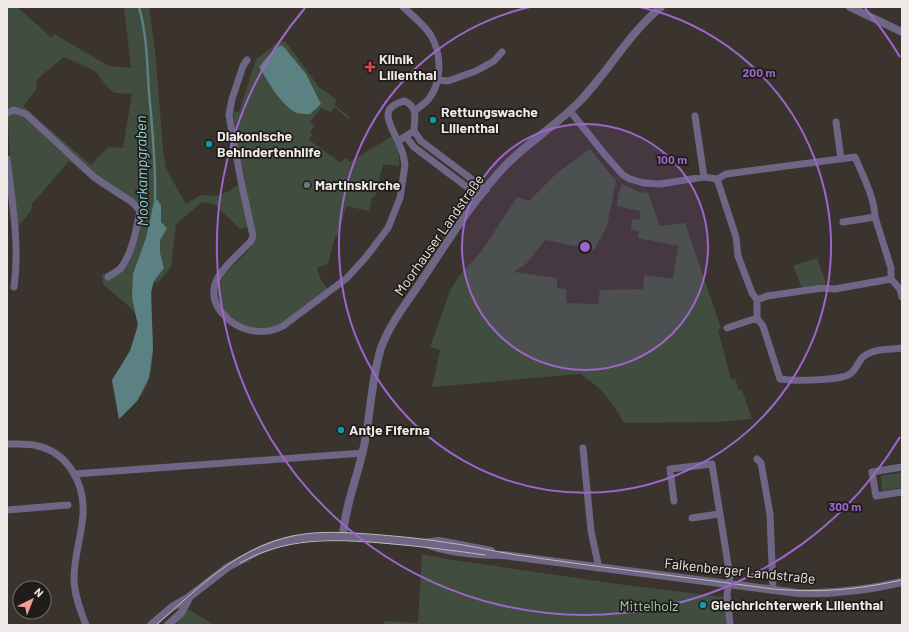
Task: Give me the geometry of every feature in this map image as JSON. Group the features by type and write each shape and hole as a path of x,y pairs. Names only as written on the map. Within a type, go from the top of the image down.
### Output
{"street":[{"path":"404,7 430,34 440,61 438,80 434,91 427,101 415,111"},
{"name":"Moorhauser Landstraße","path":"343,536 345,517 363,453 373,381 382,348 399,314 439,254 480,197 505,166 570,111 595,83 633,34 661,7"},
{"path":"850,7 902,32"},
{"path":"438,80 448,81 476,71 494,61 502,52"},
{"path":"247,60 243,66 232,98 229,115 253,236 220,275 215,284 213,294 215,303 220,311 236,326 251,331 274,331 283,326 346,278 366,257 388,228 400,198 405,165 403,154 387,116 388,111 396,103 405,101 411,105 415,111 414,131 421,141 486,190"},
{"path":"7,113 14,110 26,114 94,177 132,202 140,211 135,239 126,260 120,269 108,277"},
{"path":"570,111 623,175 630,179 644,183 660,184 704,178 717,179 726,174 855,157 866,183 874,208 875,217 891,268 891,279 900,289 902,297"},
{"path":"695,116 704,178"},
{"path":"836,122 841,159"},
{"path":"398,141 414,131"},
{"path":"406,137 414,147 480,197"},
{"path":"7,160 14,221 16,259 14,287"},
{"path":"717,179 736,237 738,256 752,293 757,300 757,318 763,326 780,379 842,378 852,373 863,358 872,352 902,348"},
{"path":"843,222 875,217"},
{"path":"757,300 767,296 822,288 835,289 891,279"},
{"path":"727,328 757,318"},
{"path":"7,444 30,444 39,446 54,453 63,459 74,474 82,491 83,514 76,551 74,578 76,593 87,624"},
{"path":"583,448 591,531 599,568"},
{"path":"74,474 363,453"},
{"path":"757,459 761,463 770,514 773,590"},
{"name":"Falkenberger Landstraße","path":"674,500 670,469 712,464 730,577 729,584"},
{"path":"902,467 872,472 876,496 902,492"},
{"path":"7,510 68,505"},
{"path":"692,518 719,514"},
{"name":"Falkenberger Landstraße","path":"189,597 215,576 243,558 266,548 306,537 343,536 424,543 442,542 487,550 503,555 803,593 840,592 902,582"},
{"path":"729,584 727,594 730,625"},
{"path":"151,625 172,607 189,597"},
{"path":"168,625 181,612 189,597"}],"green space":[{"path":"7,7 17,7 52,38 54,34 109,66 131,68 124,7 149,7 155,50 166,169 186,204 201,195 217,196 229,191 245,180 233,111 239,112 256,59 277,43 285,41 319,87 337,100 334,104 350,118 348,119 335,107 331,112 321,108 310,122 315,126 310,132 312,135 309,140 341,163 344,159 347,159 350,162 392,136 398,150 399,166 383,164 375,197 372,197 369,211 346,206 338,236 335,236 328,264 317,268 320,278 328,290 277,327 253,328 236,322 226,314 221,307 218,298 222,279 248,250 257,234 245,227 241,230 214,204 202,202 176,224 171,267 157,283 153,281 151,311 153,358 150,373 145,388 137,401 119,419 112,380 131,348 137,329 137,321 135,314 130,307 103,284 102,274 114,270 123,259 130,243 137,212 131,205 99,186 69,161 32,204 31,211 19,226 12,183 7,108","holes":["64,57 95,71 114,93 132,94 123,148 108,147 91,165 23,106 36,90 37,79"]},
{"path":"590,149 616,181 607,226 594,250 545,240 527,263 514,272 557,278 557,288 566,289 566,303 598,304 600,290 643,289 644,275 673,279 678,246 638,238 639,231 631,230 632,219 640,220 640,211 617,206 618,195 622,184 639,192 648,193 660,226 685,223 721,328 718,330 731,379 735,378 739,390 742,390 752,419 715,422 624,423 605,395 594,384 580,374 432,387 440,350 430,347 450,291 458,277 481,252 517,197 529,201 557,173"},
{"path":"817,258 826,283 802,288 793,266"},
{"path":"902,472 902,487 882,491 881,476"},
{"name":"Mittelholz","path":"422,554 446,559 625,585 724,597 726,625 383,625 384,621 418,623"},
{"path":"188,609 214,625 176,625"}],"water":[{"path":"280,45 284,47 306,74 321,104 310,114 297,113 291,110 275,93 259,67"},
{"path":"155,197 161,205 161,222 167,228 160,240 160,253 164,268 154,281 151,292 153,349 149,378 137,401 119,419 112,380 130,351 138,325 132,298 133,274 146,238"}],"waterway":[{"name":"Moorkampgraben","path":"139,7 144,28 146,49 154,158 155,198"}],"tram line":[{"path":"156,625 213,576 244,555 278,540 312,533 357,533 425,539 549,560 773,589 807,591 838,590 902,580"},
{"path":"240,563 275,548 292,544 327,541 395,544 485,555"}],"place":[{"name":"Klinik Lilienthal","path":"370,67"},
{"name":"Rettungswache Lilienthal","path":"433,120"},
{"name":"Diakonische Behindertenhilfe","path":"209,144"},
{"name":"Martinskirche","path":"307,185"},
{"name":"Antje Fiferna","path":"341,430"},
{"name":"Gleichrichterwerk Lilienthal","path":"703,605"}]}
